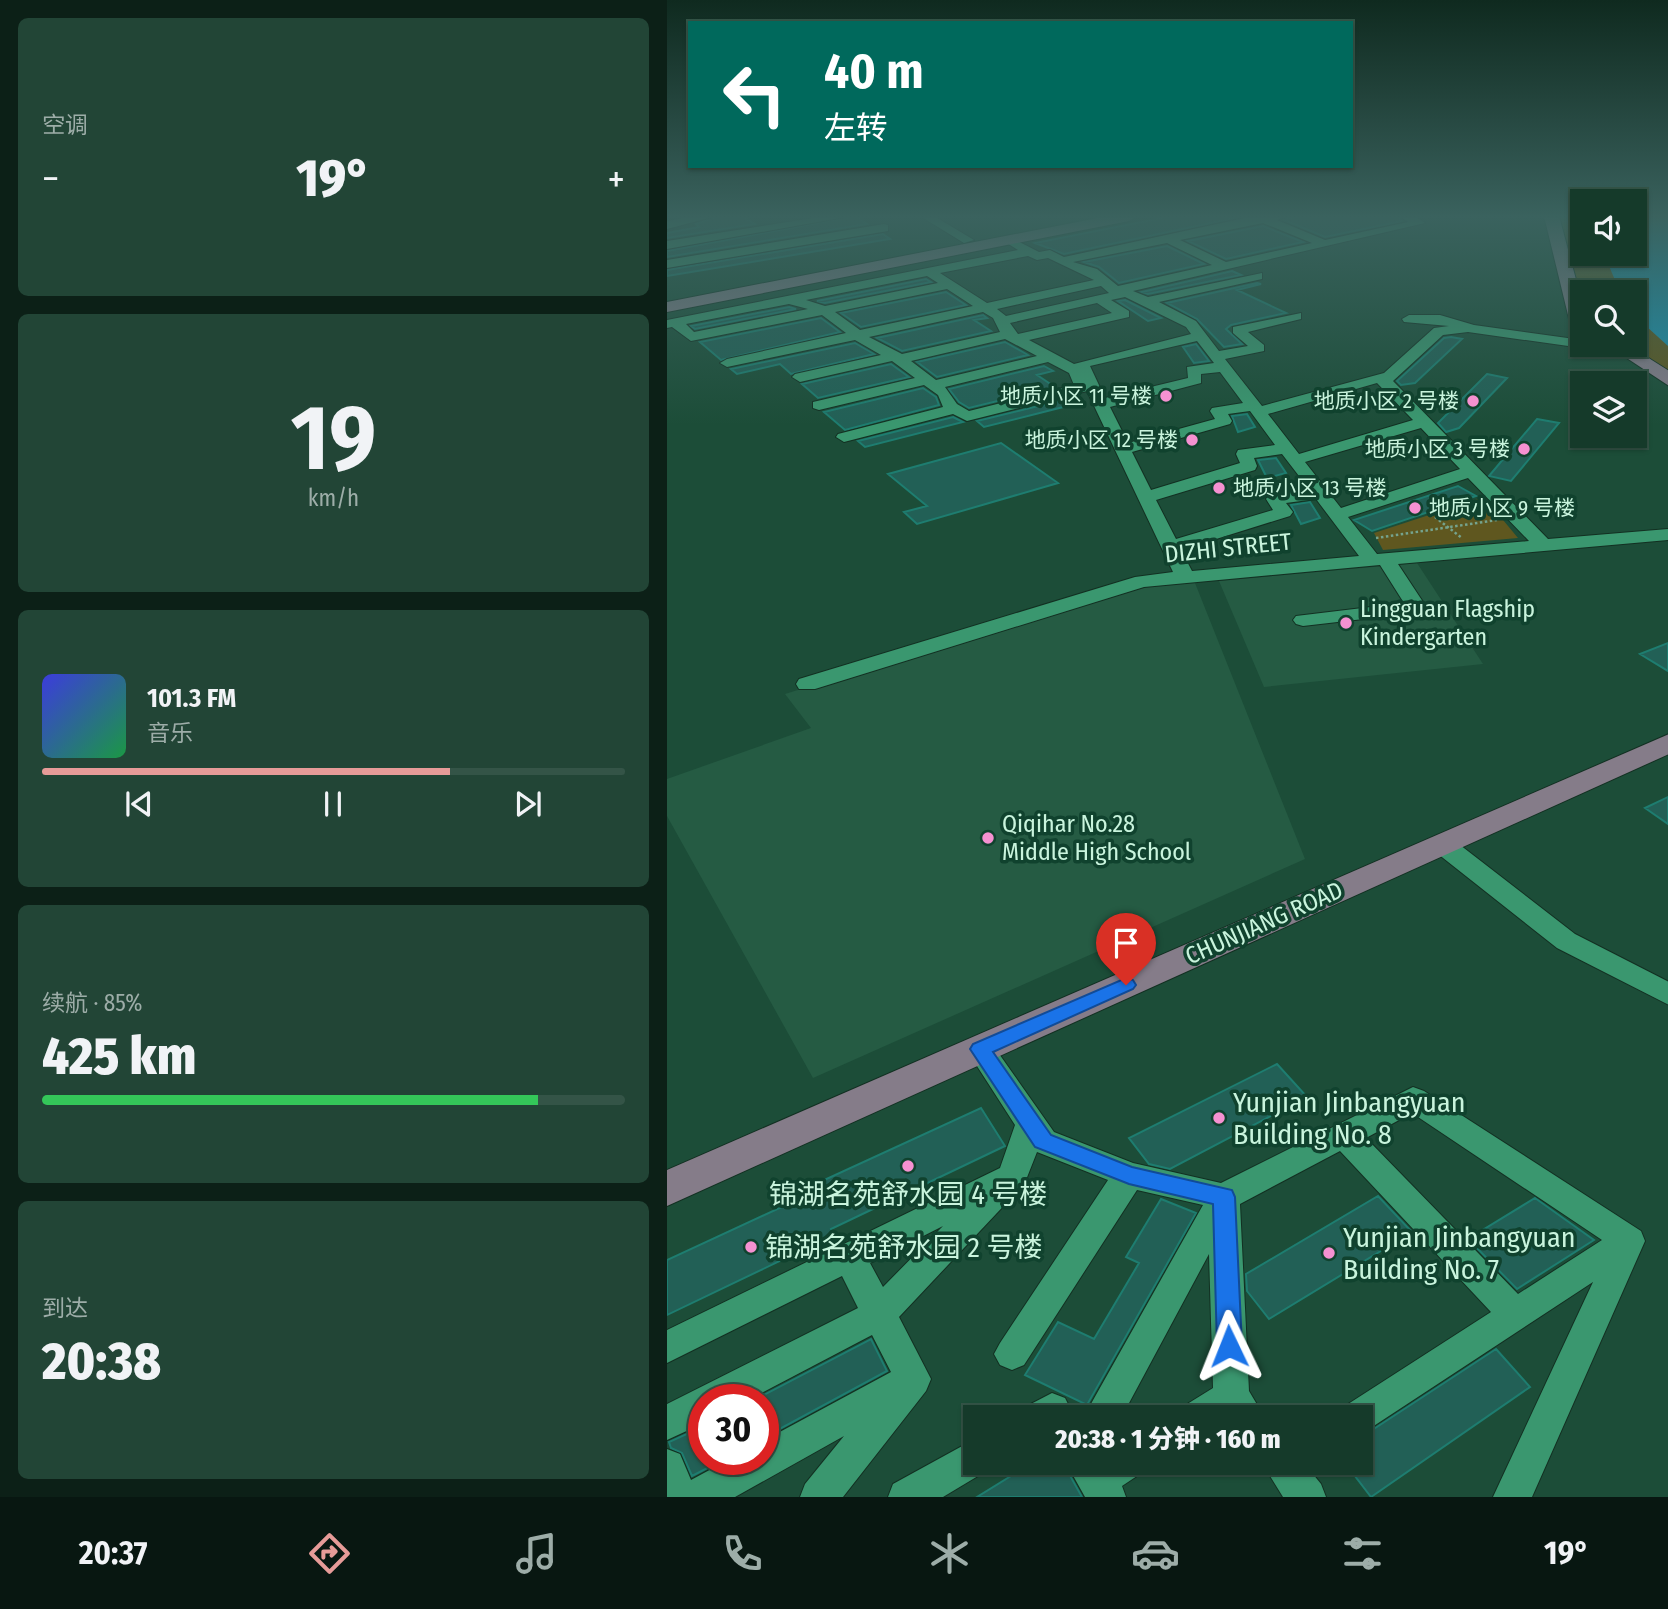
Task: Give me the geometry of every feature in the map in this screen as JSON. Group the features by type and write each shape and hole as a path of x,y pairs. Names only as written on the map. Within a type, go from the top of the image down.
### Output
{"main road":[{"path":"667,299 734,286"},
{"path":"667,307 775,286"},
{"path":"1634,357 1668,380"},
{"name":"CHUNJIANG ROAD","path":"667,1189 1668,743"}],"street":[{"path":"672,324 861,286"},
{"path":"672,324 691,337 945,286"},
{"path":"791,300 824,310 858,335 897,357 944,393 955,409 967,416 1082,388 1076,371 1009,331 985,307 950,286"},
{"path":"1009,331 1099,299 1111,286"},
{"path":"727,363 985,307 1111,286 1146,301 1191,324 1357,541 1377,558 1417,608 1303,620"},
{"path":"1146,301 1213,286"},
{"path":"801,377 1009,331 1124,314 1099,299"},
{"path":"1101,404 1196,380 1192,370 1259,348 1238,330 1296,316"},
{"path":"1409,319 1441,320 1472,329 1570,343"},
{"path":"1384,381 1439,331 1472,329"},
{"path":"1184,577 1081,363 1200,336"},
{"path":"819,405 1051,357"},
{"path":"1123,449 1224,421 1218,411 1256,409 1380,377 1542,544"},
{"path":"844,437 955,409"},
{"path":"1146,497 1249,466 1243,454 1290,454 1424,422"},
{"path":"1337,515 1472,471"},
{"path":"1170,547 1284,512 1275,499 1320,493"},
{"name":"DIZHI STREET","path":"807,684 1142,581 1668,534"},
{"path":"1442,844 1566,942 1668,995"},
{"path":"980,1049 1043,1141 1129,1175 1224,1197"},
{"path":"1108,1405 1224,1197 1413,1099 1629,1241"},
{"path":"743,1384 879,1314 1013,1176 1031,1124"},
{"path":"1344,1135 1516,1315"},
{"path":"1012,1354 1129,1175"},
{"path":"667,1347 1013,1176"},
{"path":"1224,1197 1239,1405"},
{"path":"1373,1408 1629,1241"},
{"path":"1512,1497 1629,1241"},
{"path":"850,1258 913,1379"},
{"path":"697,1497 913,1379"},
{"path":"819,1497 913,1379"},
{"path":"667,1423 688,1412"},
{"path":"907,1497 963,1464"},
{"path":"667,1467 678,1497"}],"path":[{"path":"1431,514 1478,550"},
{"path":"1357,541 1516,517"}],"shaded area":[{"path":"1647,286 1668,286 1668,378 1641,357 1647,357"},
{"path":"1484,497 1518,538 1383,550 1374,533"},
{"name":"Lingguan Flagship Kindergarten","path":"1417,563 1483,664 1264,687 1219,581"},
{"name":"Qiqihar No.28 Middle High School","path":"1195,583 1305,859 813,1078 667,816 667,779 811,728 785,694 1141,584"}],"water":[{"path":"1647,286 1668,286 1668,346 1647,327"}],"building":[{"path":"892,286 912,286 825,303 817,301"},
{"path":"1168,286 1188,286 1148,294 1142,292"},
{"path":"1254,286 1237,290 1286,313 1231,325 1226,329 1242,344 1224,347 1197,319 1167,303"},
{"path":"946,292 966,305 861,327 841,313"},
{"path":"1125,300 1161,318 1148,321 1118,301"},
{"path":"789,307 796,309 695,329 691,326"},
{"path":"983,315 987,318 974,320 991,331 902,351 877,338"},
{"path":"821,318 840,332 721,360 700,342"},
{"path":"1444,338 1462,339 1415,383 1401,385 1397,381"},
{"path":"1005,342 1028,355 937,377 917,362"},
{"path":"855,343 874,354 791,374 780,364 737,374 731,369"},
{"path":"1196,344 1209,361 1194,363 1183,347"},
{"path":"891,364 909,377 818,398 802,384"},
{"path":"1044,366 1053,371 1037,375 1055,387 969,408 959,402 949,389"},
{"name":"地质小区 2 号楼","path":"1487,374 1507,378 1459,428 1446,432 1438,423"},
{"path":"923,388 936,397 939,405 845,430 824,412"},
{"path":"1071,398 1079,403 984,427 977,421"},
{"path":"1247,414 1255,427 1238,432 1232,416"},
{"path":"953,417 963,422 865,447 858,441"},
{"name":"地质小区 3 号楼","path":"1537,419 1559,423 1511,481 1489,476"},
{"path":"1001,443 1058,483 917,524 904,512 927,506 888,474"},
{"path":"1276,458 1286,473 1267,478 1258,460"},
{"name":"地质小区 9 号楼","path":"1458,486 1476,496 1372,531 1354,520"},
{"path":"1310,502 1320,518 1301,524 1291,505"},
{"path":"1668,643 1668,671 1640,654"},
{"path":"1668,797 1668,824 1645,808"},
{"name":"Yunjian Jinbangyuan Building No. 8","path":"1277,1064 1307,1097 1170,1169 1149,1164 1129,1138"},
{"path":"981,1108 1005,1146 831,1229 834,1235 667,1315 667,1260 812,1193 809,1187"},
{"name":"Yunjian Jinbangyuan Building No. 7","path":"1378,1196 1412,1232 1269,1319 1247,1291 1246,1274"},
{"path":"1535,1198 1594,1240 1517,1289 1468,1239"},
{"path":"1161,1199 1196,1213 1087,1405 1025,1375 1058,1322 1094,1339 1139,1263 1126,1257"},
{"path":"871,1339 887,1371 779,1429 779,1387"},
{"path":"1496,1349 1530,1387 1371,1497 1354,1475 1373,1475 1373,1429"},
{"path":"688,1433 688,1467 682,1453 671,1448 669,1442"},
{"path":"1013,1475 1070,1475 1082,1497 977,1497"}],"place":[{"name":"地质小区 11 号楼","path":"1166,396"},
{"name":"地质小区 2 号楼","path":"1473,401"},
{"name":"地质小区 12 号楼","path":"1192,440"},
{"name":"地质小区 3 号楼","path":"1524,449"},
{"name":"地质小区 13 号楼","path":"1219,488"},
{"name":"地质小区 9 号楼","path":"1415,508"},
{"name":"Lingguan Flagship Kindergarten","path":"1346,623"},
{"name":"Qiqihar No.28 Middle High School","path":"988,838"},
{"name":"Yunjian Jinbangyuan Building No. 8","path":"1219,1118"},
{"name":"锦湖名苑舒水园 4 号楼","path":"908,1166"},
{"name":"锦湖名苑舒水园 2 号楼","path":"751,1247"},
{"name":"Yunjian Jinbangyuan Building No. 7","path":"1329,1253"}],"route":[{"path":"1126,985 980,1049 1043,1141 1129,1175 1224,1197 1229,1346"}]}
